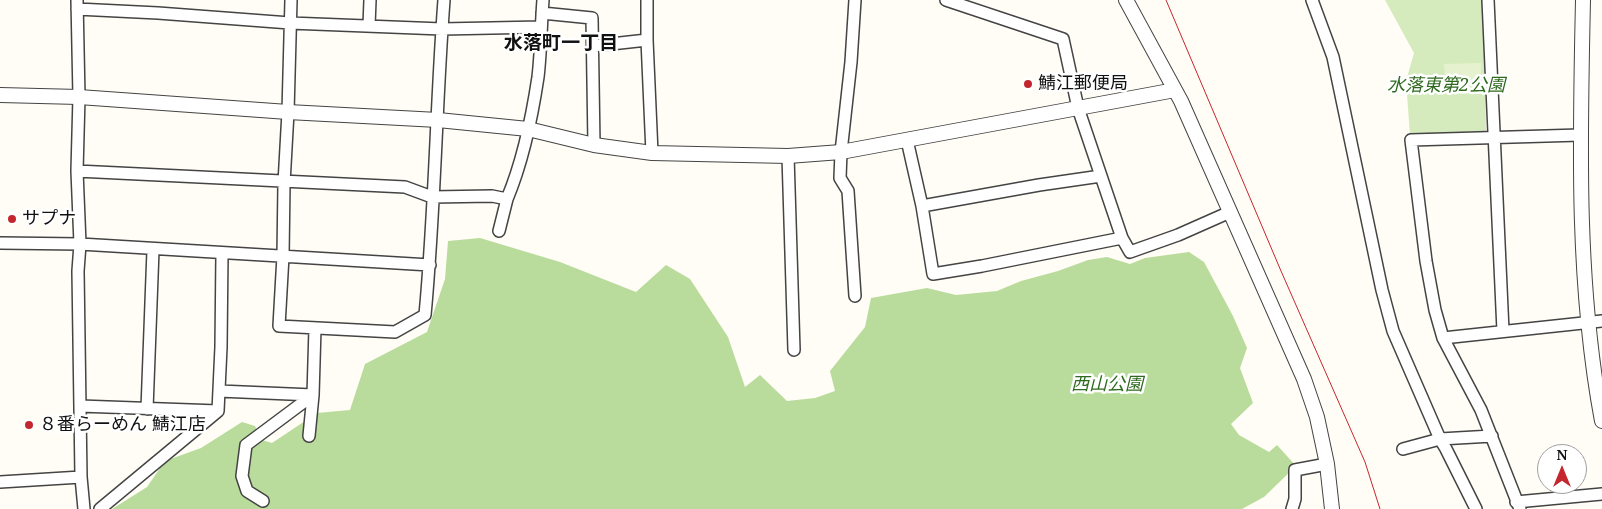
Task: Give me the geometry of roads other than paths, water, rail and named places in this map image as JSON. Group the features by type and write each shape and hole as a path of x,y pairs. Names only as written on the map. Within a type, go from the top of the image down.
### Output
{"street":[{"path":"158,0 158,13"},
{"path":"291,0 279,326 395,332 425,315 430,265 432,197 444,0"},
{"path":"369,26 370,0"},
{"path":"499,231 528,129 538,76 543,0"},
{"path":"648,0 647,40 652,153"},
{"path":"855,0 840,178 848,190 855,296"},
{"path":"946,0 1062,39 1078,108 1122,238 1130,252 1178,235 1230,212"},
{"path":"1126,0 1175,90 1304,379 1317,417 1327,464 1332,509"},
{"path":"1312,0 1333,57 1382,290 1393,330 1440,439 1476,509"},
{"path":"1488,0 1503,331"},
{"path":"1583,0 1580,135 1587,323 1602,421"},
{"path":"84,509 81,477 78,271 80,244 77,171 79,97 77,4 158,13 290,23 442,29 541,27"},
{"path":"542,13 592,18 594,145"},
{"path":"592,46 647,40"},
{"path":"0,95 79,97 288,112 438,120 528,129 594,145 652,153 788,156 841,152 1175,90"},
{"path":"1580,135 1495,136 1411,140 1426,261 1435,310 1443,338 1481,410 1518,506 1602,494"},
{"path":"907,140 922,206 933,274 1122,238"},
{"path":"788,156 794,350"},
{"path":"77,171 405,188 432,197 492,196 507,199"},
{"path":"922,206 1101,176"},
{"path":"0,243 80,244 153,250 430,265"},
{"path":"146,409 153,250"},
{"path":"100,509 218,411 222,253"},
{"path":"1443,338 1602,322"},
{"path":"309,436 316,328"},
{"path":"219,391 313,395"},
{"path":"263,501 247,491 242,476 246,444 313,395"},
{"path":"80,406 218,411"},
{"path":"1403,449 1440,439 1492,436"},
{"path":"1292,509 1295,498 1295,470 1327,464"},
{"path":"0,482 81,477"}],"tram line":[{"path":"1166,0 1281,271 1365,462 1380,509"}],"place":[{"name":"鯖江郵便局","path":"1028,84"},
{"name":"サプナ","path":"12,219"},
{"name":"８番らーめん 鯖江店","path":"29,425"}],"district":[{"name":"水落町一丁目","path":"561,44"}],"park label":[{"name":"水落東第2公園","path":"1446,86"},
{"name":"西山公園","path":"1107,385"}]}
